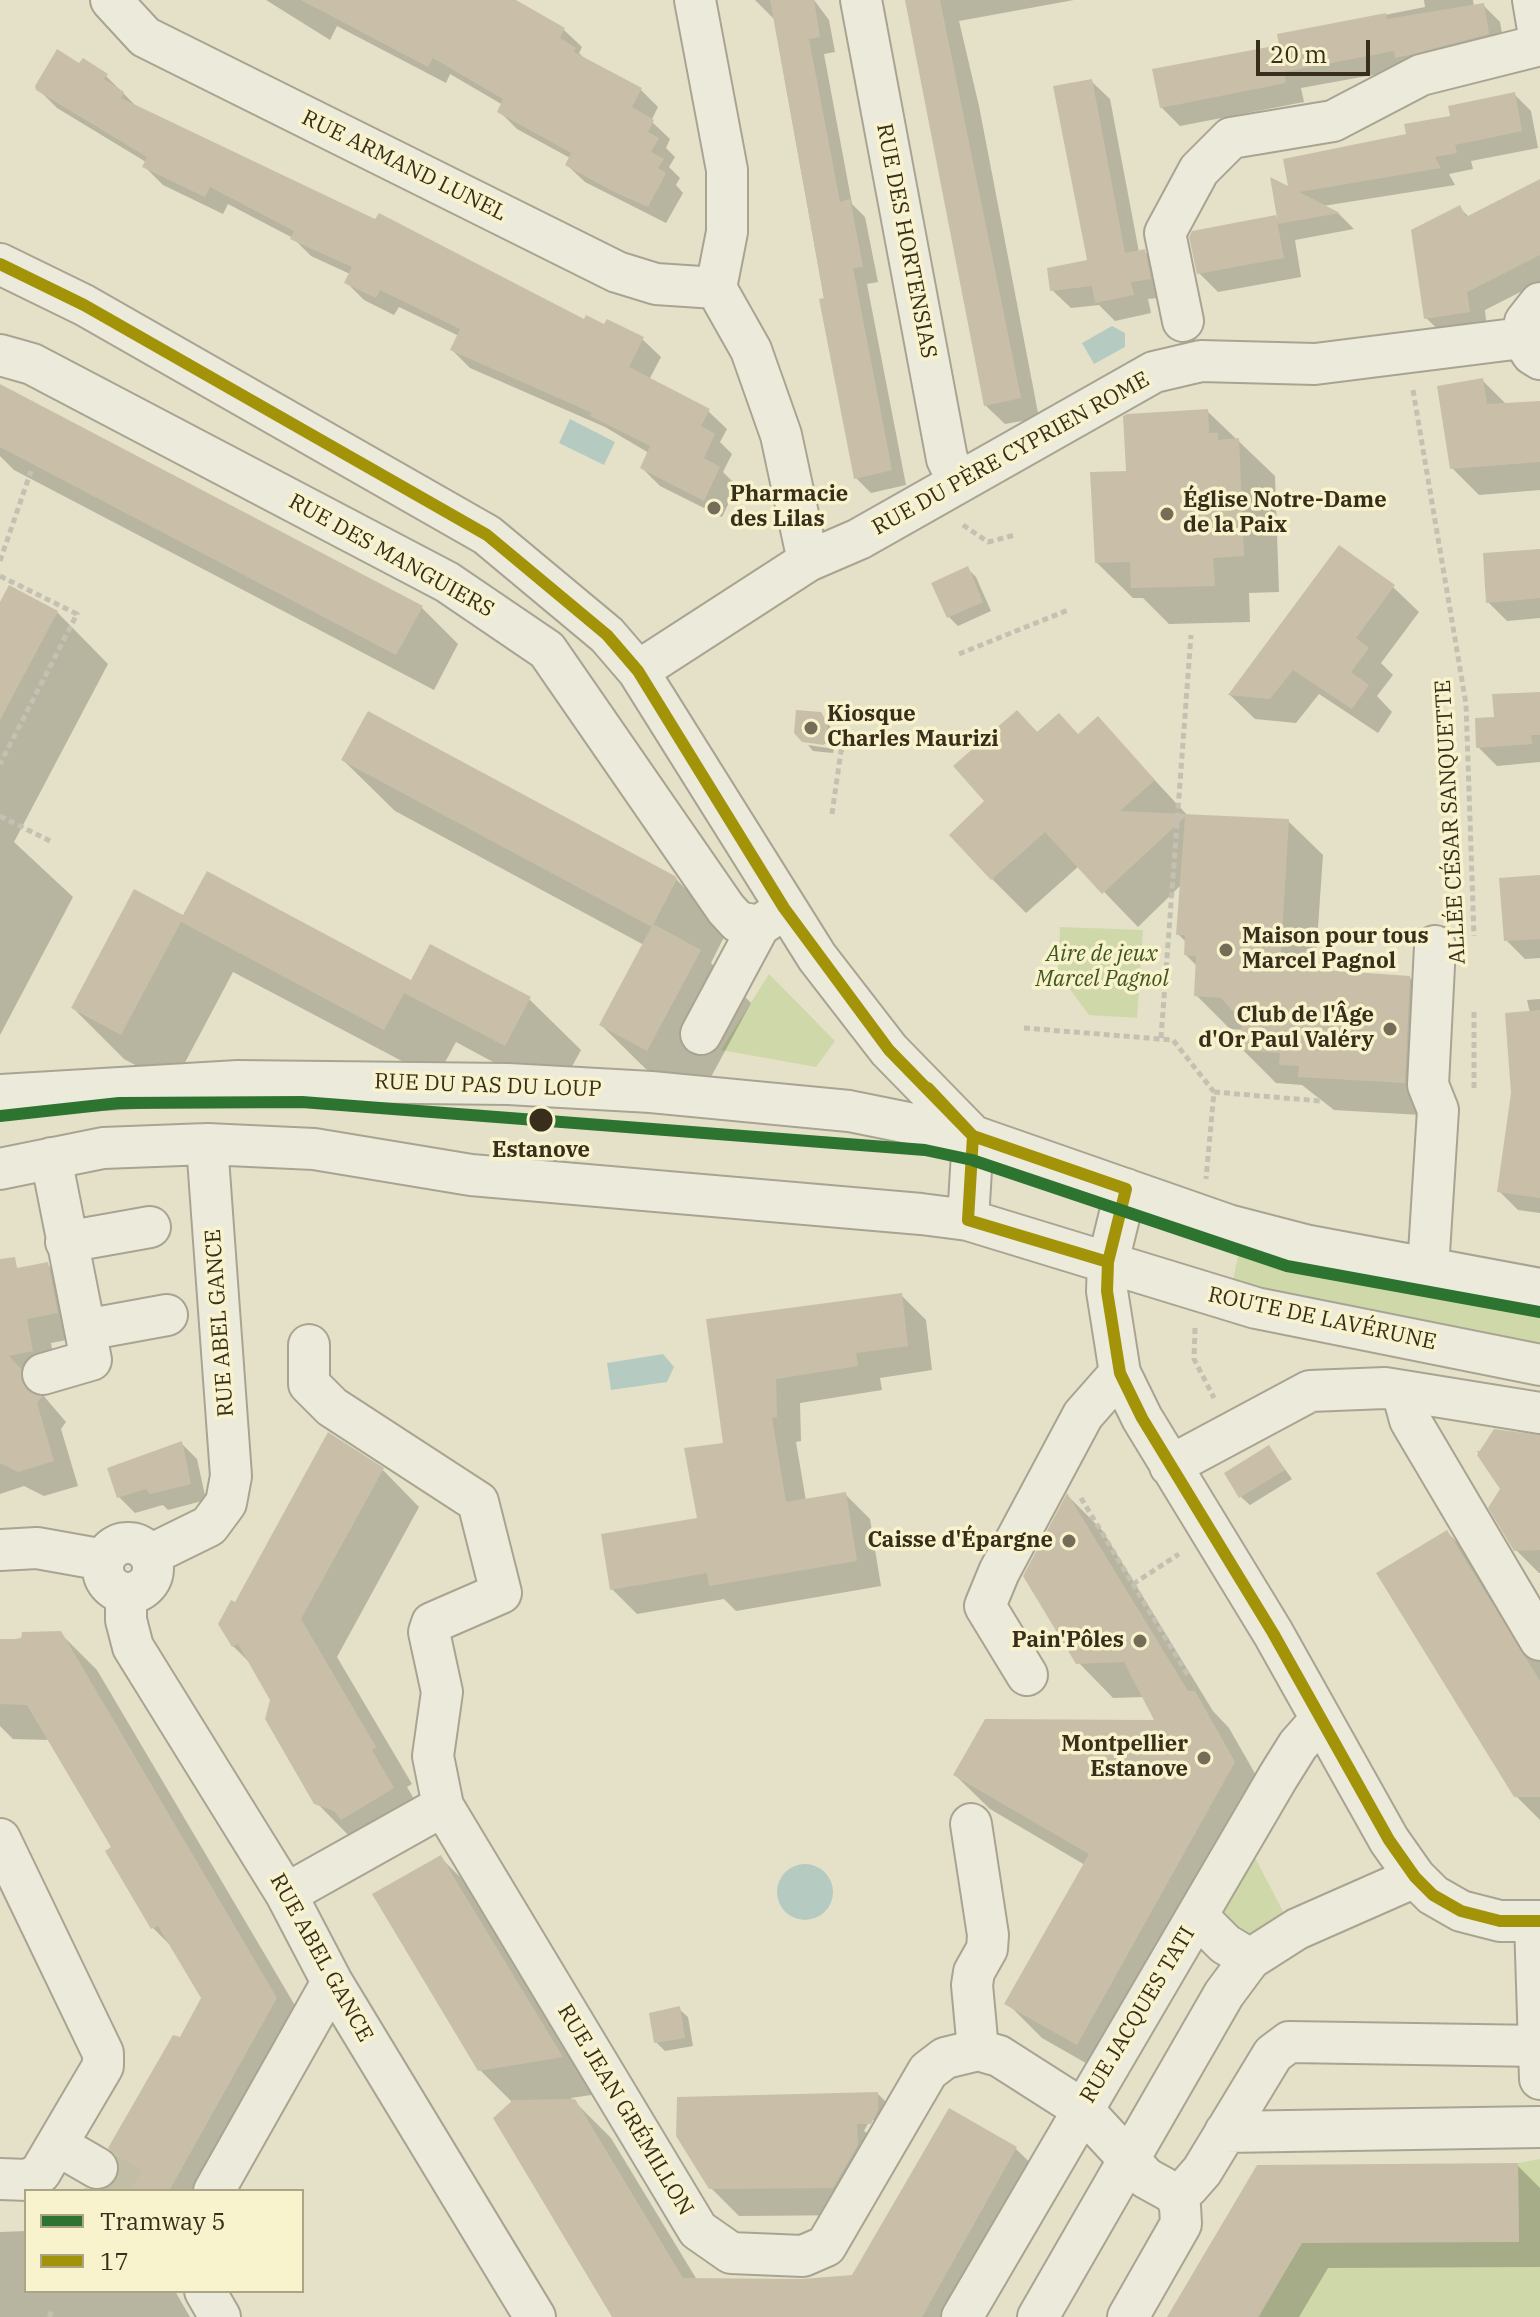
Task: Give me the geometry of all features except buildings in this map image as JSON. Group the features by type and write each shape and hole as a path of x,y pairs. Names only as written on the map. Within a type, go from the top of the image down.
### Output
{"street":[{"name":"RUE ARMAND LUNEL","path":"111,0 145,37 617,272 656,284 716,288"},
{"path":"695,0 727,170 727,232 716,288 751,350 771,407 799,511 808,561"},
{"name":"RUE DES HORTENSIAS","path":"861,0 947,459 947,488"},
{"path":"1183,321 1165,233 1199,170 1231,138 1333,121 1421,75 1540,44 1533,0"},
{"path":"0,264 84,305 487,535 607,635 638,671 772,917 889,1050 973,1136 1203,1218 1309,1246 1540,1289"},
{"path":"1531,348 1525,322 1540,303"},
{"name":"RUE DU PÈRE CYPRIEN ROME","path":"638,671 808,561 859,539 1154,372 1201,361 1315,364 1419,353 1531,348"},
{"name":"RUE DES MANGUIERS","path":"0,355 32,364 447,582 547,650 726,909 738,922 772,917"},
{"path":"701,1034 772,917"},
{"path":"1428,1269 1438,1110 1428,1085 1435,946"},
{"name":"RUE DU PAS DU LOUP","path":"0,1095 238,1081 508,1084 651,1092 849,1111 973,1136"},
{"path":"0,1169 103,1148 207,1144 314,1149 471,1175 968,1220 973,1136"},
{"name":"RUE ABEL GANCE","path":"150,1555 209,1526 226,1503 231,1476 207,1144"},
{"path":"43,1374 91,1360 66,1242 60,1188 51,1158"},
{"path":"1126,1189 1108,1262 1107,1291 1120,1373 1210,1535 1273,1633 1389,1840 1415,1877 1433,1895 1461,1911 1500,1921 1538,1921 1540,2079"},
{"name":"ROUTE DE LAVÉRUNE","path":"968,1220 1256,1308 1540,1365"},
{"path":"66,1242 150,1227"},
{"path":"85,1330 167,1315"},
{"name":"RUE JEAN GRÉMILLON","path":"309,1345 309,1384 332,1407 478,1502 491,1542 501,1593 432,1623 429,1632 442,1692 433,1756 443,1806 698,2230 731,2253 803,2256 826,2246 928,2071 945,2058 978,2050"},
{"path":"1027,1675 985,1606 1083,1415 1120,1373"},
{"path":"1170,1466 1310,1391 1417,1393 1540,1413"},
{"path":"1417,1393 1435,1409 1488,1500"},
{"path":"1417,1393 1410,1420 1540,1640"},
{"path":"131,1543 150,1555 153,1576 137,1592 126,1594 107,1582 104,1560 110,1550 131,1543"},
{"path":"0,1550 37,1548 104,1560"},
{"name":"RUE ABEL GANCE","path":"126,1594 126,1620 133,1647 286,1894 332,1982 535,2317"},
{"name":"RUE JACQUES TATI","path":"962,2317 1284,1766 1321,1719"},
{"path":"286,1894 443,1806"},
{"path":"971,1824 988,1935 987,1949 974,1972 972,1985 978,2050 999,2056 1082,2109 1146,2178 1175,2194 1180,2206 1181,2224 1128,2317"},
{"path":"0,1839 103,2053 103,2066 59,2146 40,2173 28,2180 0,2179"},
{"path":"1038,2317 1224,1994 1250,1959 1297,1929 1415,1877"},
{"path":"1197,1916 1208,1930 1250,1959"},
{"path":"215,2189 332,1982"},
{"path":"1175,2194 1188,2187 1202,2171 1273,2054 1289,2042 1539,2046"},
{"path":"1225,2132 1540,2127"},
{"path":"59,2146 97,2168"},
{"path":"206,2293 220,2317"}],"path":[{"name":"ALLÉE CÉSAR SANQUETTE","path":"1419,353 1422,366 1409,368 1466,704 1474,939"},
{"path":"0,561 31,471"},
{"path":"947,488 960,523 988,542 1015,535"},
{"path":"0,576 77,614 0,764"},
{"path":"959,654 1068,610"},
{"path":"1161,1038 1191,635"},
{"path":"832,814 841,751 856,740"},
{"path":"0,816 50,841"},
{"path":"1474,1098 1475,1002"},
{"path":"1024,1028 1173,1040 1214,1092 1208,1147"},
{"path":"1214,1092 1320,1101"},
{"path":"1194,1359 1209,1388"},
{"path":"1058,1459 1189,1677"},
{"path":"1133,1584 1210,1535"},
{"path":"49,2317 53,2309"}],"green space":[{"name":"Aire de jeux Marcel Pagnol","path":"1060,927 1143,930 1137,1018 1089,1015 1058,973"},
{"path":"769,974 835,1041 816,1067 721,1050"},
{"path":"1241,1241 1540,1301 1540,1351 1232,1286"},
{"path":"1249,1846 1287,1919 1251,1938 1221,1920 1217,1900"},
{"path":"1540,2159 1540,2317 1259,2317 1302,2242 1519,2242 1518,2163"}],"shaded area":[{"path":"1112,326 1125,333 1125,347 1094,364 1082,343"},
{"path":"570,419 615,442 604,465 559,443"},
{"path":"663,1354 674,1367 667,1382 611,1390 607,1363"},
{"path":"805,1864 824,1873 833,1892 824,1911 805,1920 786,1911 777,1892 786,1873"}],"tunnel":[{"path":"97,2168 134,2189"}],"tram line":[{"name":"5","path":"0,1116 119,1103 302,1102 925,1150 972,1160 1287,1266 1540,1312"}],"transit line":[{"name":"17","path":"0,264 84,305 487,535 607,635 638,671 784,908 889,1050 973,1136 1126,1189 1108,1262 1107,1291 1120,1373 1142,1418 1273,1633 1389,1840 1415,1877 1433,1895 1461,1911 1500,1921 1540,1921"},
{"name":"17","path":"928,1088 973,1136 968,1220 1108,1262"}],"place":[{"name":"Pharmacie des Lilas","path":"714,508"},
{"name":"Église Notre-Dame de la Paix","path":"1167,514"},
{"name":"Kiosque Charles Maurizi","path":"811,728"},
{"name":"Maison pour tous Marcel Pagnol","path":"1226,950"},
{"name":"Club de l'Âge d'Or Paul Valéry","path":"1390,1029"},
{"name":"Estanove","path":"541,1120"},
{"name":"Caisse d'Épargne","path":"1069,1541"},
{"name":"Pain'Pôles","path":"1140,1641"},
{"name":"Montpellier Estanove","path":"1204,1758"}]}
